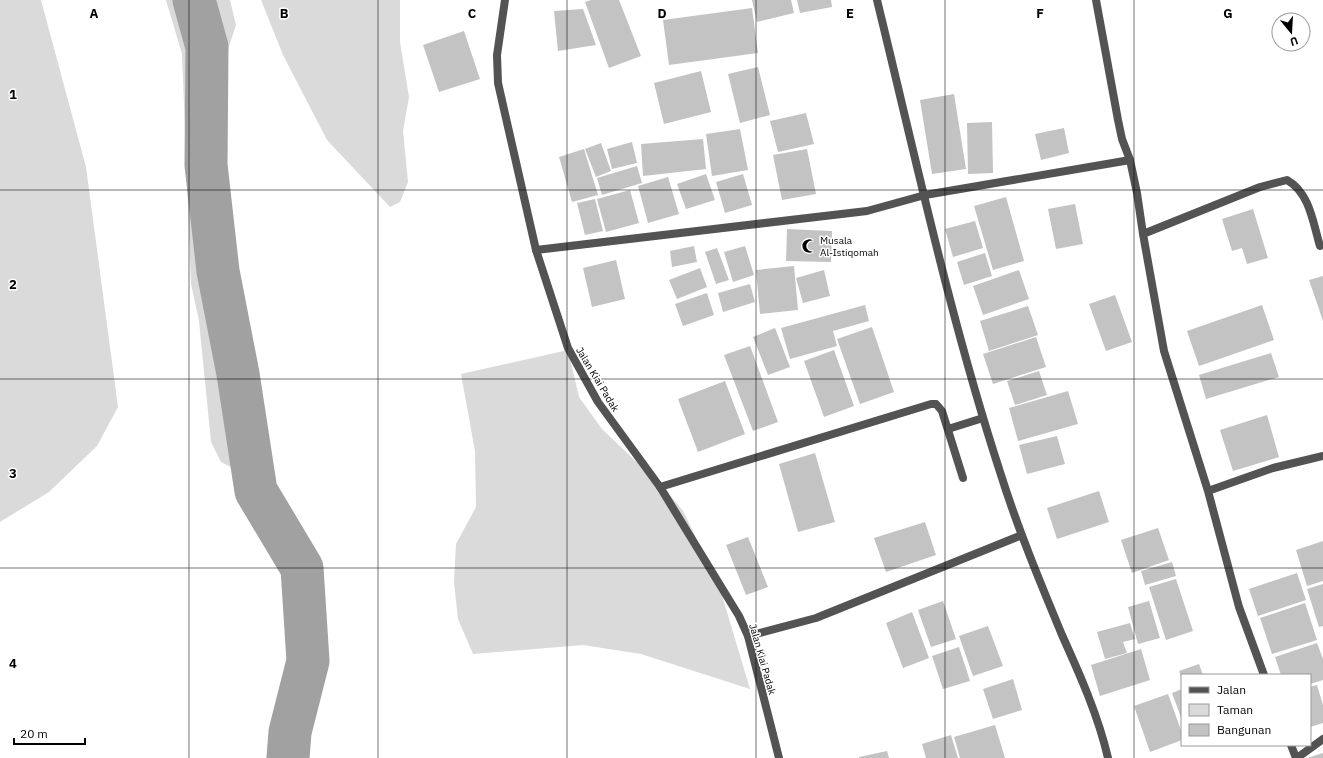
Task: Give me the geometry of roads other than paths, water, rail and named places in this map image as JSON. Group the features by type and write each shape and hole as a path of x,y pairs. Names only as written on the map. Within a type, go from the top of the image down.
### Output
{"street":[{"name":"Jalan Kiai Padak","path":"505,0 497,55 498,83 536,250 568,348 598,402 660,487 730,598 748,636 779,758"},
{"path":"877,0 954,316 983,418 1022,535 1102,732 1108,758"},
{"path":"1096,0 1118,120 1130,160 1137,193 1164,351 1208,491 1239,607 1264,674"},
{"path":"536,250 867,211 925,195 1130,160"},
{"path":"1143,234 1260,187 1287,180 1296,185 1304,194 1320,246"},
{"path":"660,487 931,404 940,406 963,478"},
{"path":"948,429 983,418"},
{"path":"1208,491 1273,468 1323,456"},
{"path":"748,636 816,618 1022,535"},
{"path":"1291,746 1296,758 1323,739"}],"waterway":[{"path":"194,0 207,47 206,165 218,271 238,374 256,491 302,568 308,661 290,732 288,758"}],"place":[{"name":"Musala Al-Istiqomah","path":"809,246"}]}
